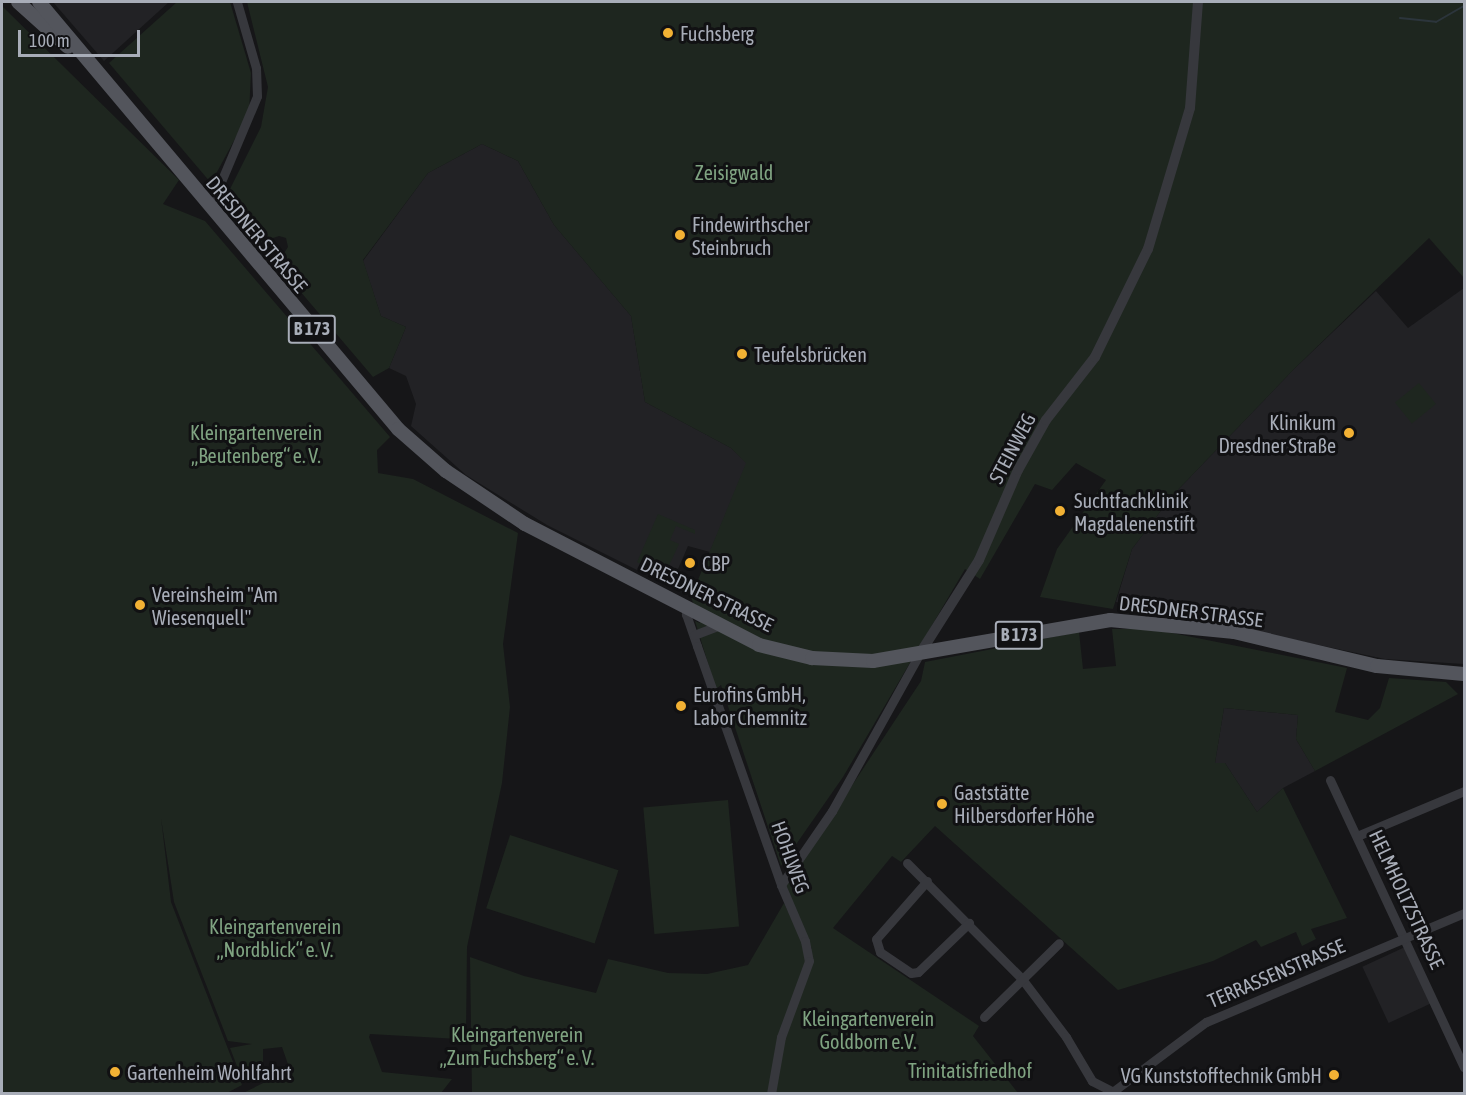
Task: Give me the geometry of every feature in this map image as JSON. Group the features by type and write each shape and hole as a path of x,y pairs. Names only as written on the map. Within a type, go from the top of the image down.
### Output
{"main road":[{"name":"B 173","path":"18,2 108,86"},
{"name":"B 173","path":"39,2 108,86"},
{"name":"DRESDNER STRASSE","path":"108,86 364,392 446,471 525,524 759,645 812,658 873,661 919,656 1041,630 1110,620 1234,632 1377,666 1464,677"}],"street":[{"path":"210,208 258,86 237,2"},
{"name":"STEINWEG","path":"781,885 836,803 919,656 979,560 1018,470 1046,420 1095,357 1148,249 1190,108 1198,2"},
{"name":"HOHLWEG","path":"689,608 686,614 781,885 806,941 809,961 781,1037 771,1094"},
{"path":"694,635 720,625"},
{"name":"HELMHOLTZSTRASSE","path":"1330,780 1406,938 1464,1067"},
{"path":"1357,836 1464,791"},
{"path":"907,863 1022,978 1066,1038 1092,1081 1116,1092"},
{"path":"927,881 876,939 880,952 911,973 918,972 969,923"},
{"name":"TERRASSENSTRASSE","path":"1116,1092 1206,1022 1464,913"},
{"path":"984,1017 1059,943"}],"shaded area":[{"path":"53,2 169,2 104,61"},
{"path":"482,144 518,161 554,225 631,316 645,402 731,448 747,463 710,552 688,546 678,569 698,582 691,597 547,525 466,475 411,426 416,404 406,376 389,368 406,327 381,316 363,261 428,173"},
{"name":"Klinikum Dresdner Straße","path":"1464,288 1464,664 1385,659 1116,602 1132,549 1172,496 1294,369 1376,291 1408,328"},
{"path":"1224,708 1298,715 1296,739 1315,771 1283,788 1257,812 1225,763 1215,763"},
{"path":"1405,947 1431,1003 1389,1023 1362,967"}],"green space":[{"path":"177,2 230,2 251,73 249,113 211,183 109,63"},
{"name":"Zeisigwald","path":"247,2 1464,2 1464,278 1429,238 1294,369 1172,496 1132,549 1113,609 1040,597 1057,549 1106,480 1076,463 1052,490 1035,484 980,579 965,569 843,777 781,866 721,685 716,689 695,621 700,623 691,597 746,463 731,448 645,402 631,316 554,225 518,161 482,144 428,173 363,260 381,316 406,327 389,368 373,377 277,264 288,247 286,238 279,236 258,243 223,203 261,127 268,87"},
{"path":"2,6 179,180 163,204 205,221 390,437 377,450 378,473 413,479 518,533 503,644 510,707 502,783 467,947 466,1033 459,1039 370,1034 369,1037 382,1072 452,1079 441,1093 243,1093 290,1070 282,1047 263,1049 263,1065 242,1079 230,1048 252,1044 228,1041 174,902 161,818 171,902 242,1085 225,1094 2,1093"},
{"path":"1419,383 1436,404 1412,423 1395,403"},
{"path":"658,514 695,530 695,534 676,526 670,540 679,544 667,570 658,573 637,562"},
{"path":"1112,629 1152,629 1347,668 1335,712 1368,720 1380,708 1389,678 1446,682 1458,694 1315,771 1296,739 1298,715 1224,708 1215,763 1225,763 1257,812 1283,788 1347,918 1311,929 1316,939 1302,946 1296,932 1261,947 1256,940 1213,961 1118,990 935,826 901,862 892,856 833,928 979,1026 973,1036 1018,1093 472,1093 470,957 524,976 596,993 608,959 668,973 707,974 748,965 784,903 803,943 812,949 785,887 921,681 925,662 1079,632 1083,669 1116,666"},
{"path":"728,800 739,927 654,934 643,807"},
{"path":"510,835 618,870 595,943 486,908"}],"waterway":[{"path":"1400,18 1436,22 1464,6"}],"place":[{"name":"Fuchsberg","path":"668,33"},
{"name":"Findewirthscher Steinbruch","path":"680,235"},
{"name":"Teufelsbrücken","path":"742,354"},
{"name":"Klinikum Dresdner Straße","path":"1349,433"},
{"name":"Suchtfachklinik Magdalenenstift","path":"1060,511"},
{"name":"CBP","path":"690,563"},
{"name":"Vereinsheim \"Am Wiesenquell\"","path":"140,605"},
{"name":"Eurofins GmbH, Labor Chemnitz","path":"681,706"},
{"name":"Gaststätte Hilbersdorfer Höhe","path":"942,804"},
{"name":"Gartenheim Wohlfahrt","path":"115,1072"},
{"name":"VG Kunststofftechnik GmbH","path":"1334,1075"}],"park label":[{"name":"Kleingartenverein „Beutenberg“ e. V.","path":"256,444"},
{"name":"Kleingartenverein „Nordblick“ e. V.","path":"275,938"},
{"name":"Kleingartenverein Goldborn e.V.","path":"868,1030"},
{"name":"Kleingartenverein „Zum Fuchsberg“ e. V.","path":"517,1046"},
{"name":"Trinitatisfriedhof","path":"970,1070"}]}
